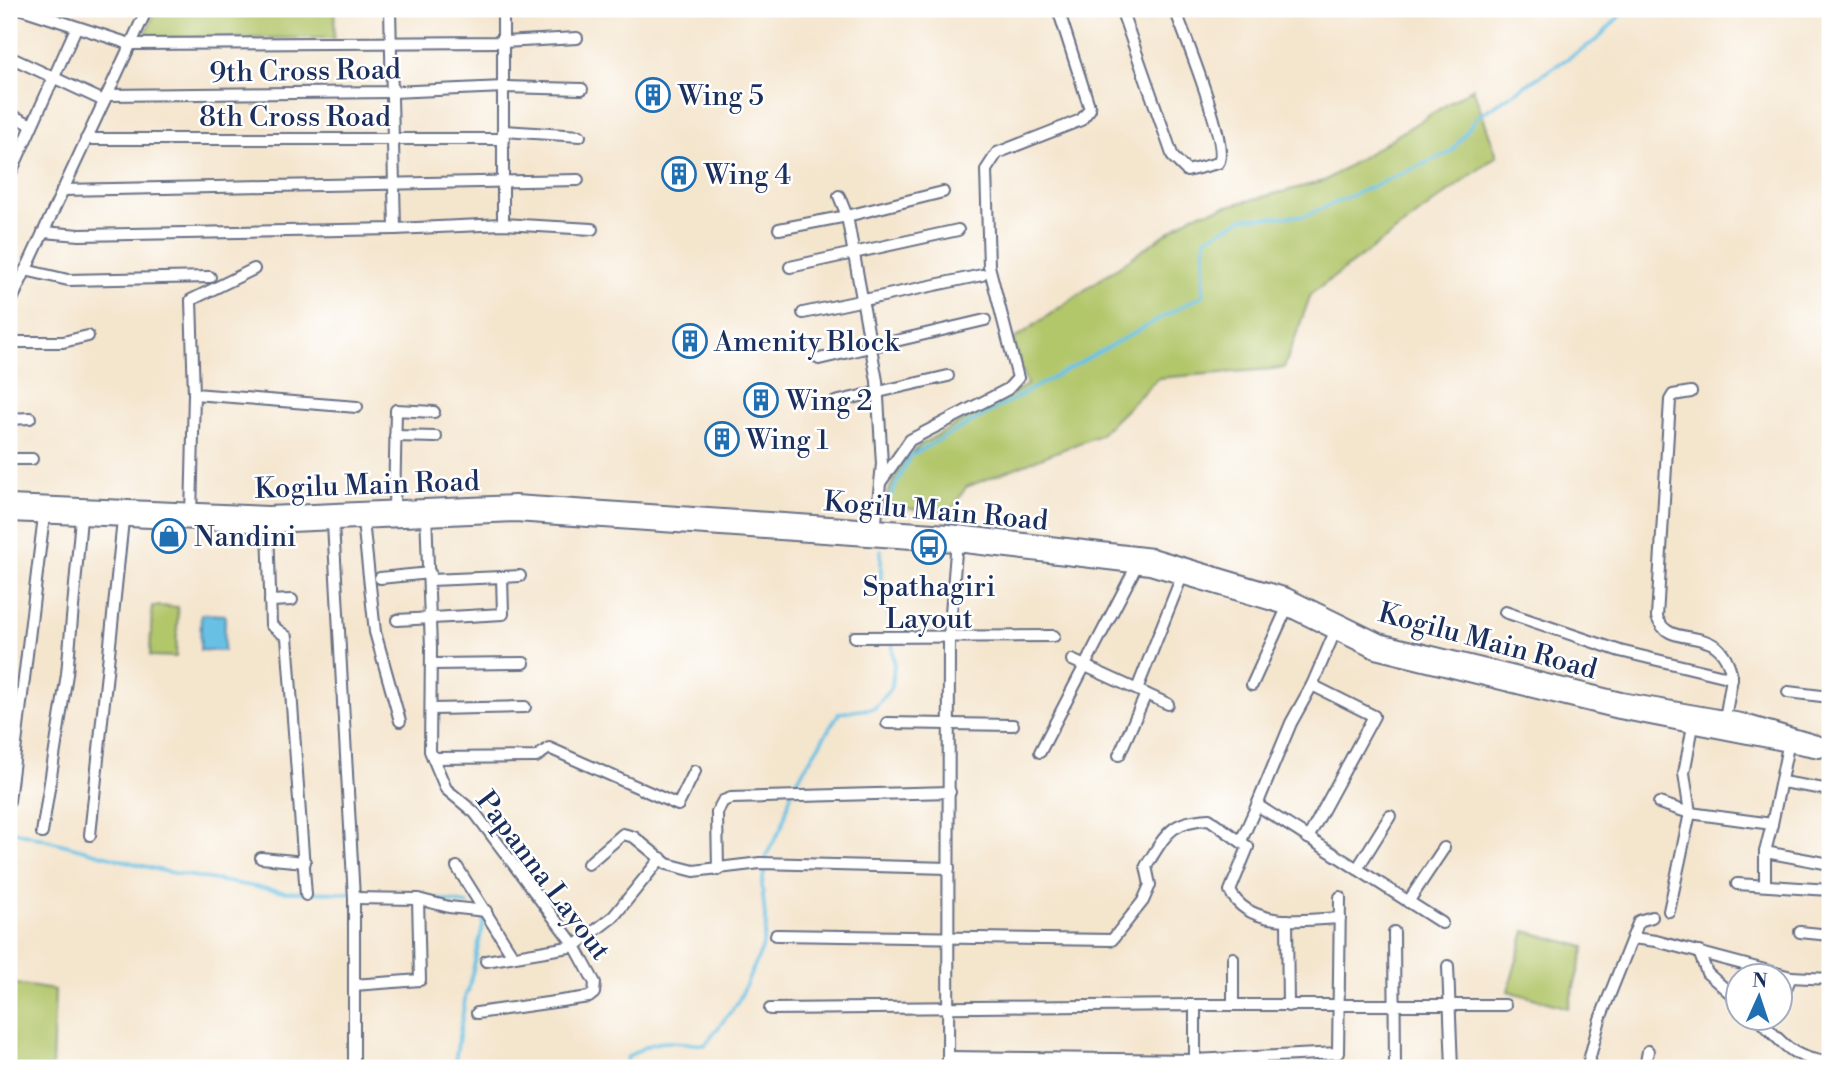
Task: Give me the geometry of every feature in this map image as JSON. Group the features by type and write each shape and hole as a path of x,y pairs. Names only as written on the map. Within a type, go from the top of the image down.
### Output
{"main road":[{"name":"Kogilu Main Road","path":"9,503 268,525 334,524 426,512"},
{"name":"Kogilu Main Road","path":"9,514 123,520 394,508 426,512 605,513 875,532 1152,556 1287,596 1375,651 1619,711 1693,726 1756,732 1830,747"},
{"name":"Kogilu Main Road","path":"958,539 1136,565 1182,576 1287,608 1379,641 1621,700 1726,719 1788,746 1830,753"}],"street":[{"path":"22,9 130,44 503,42 577,38"},
{"path":"9,306 146,9"},
{"path":"390,9 396,229"},
{"path":"503,9 503,224"},
{"path":"880,483 910,440 1008,389 1018,378 989,266 986,170 997,153 1081,120 1090,109 1058,9"},
{"path":"1121,9 1173,157 1187,171 1218,163 1222,153 1215,123 1175,9"},
{"path":"9,177 76,28"},
{"path":"16,60 105,98"},
{"name":"9th Cross Road","path":"105,98 504,87 582,89"},
{"path":"9,114 32,125"},
{"name":"8th Cross Road","path":"86,139 580,136"},
{"path":"62,190 578,180"},
{"path":"779,229 847,216 943,192"},
{"path":"839,195 847,216 877,391 880,483 875,532"},
{"path":"43,232 80,235 396,229 503,224 592,229"},
{"path":"790,267 958,230"},
{"path":"191,517 194,394 191,300 254,269"},
{"path":"25,270 68,280 210,277"},
{"path":"803,313 982,275"},
{"path":"819,359 985,320"},
{"path":"9,342 63,342 88,336"},
{"path":"835,402 948,376"},
{"path":"1691,392 1674,395 1670,400 1657,617 1660,626 1669,632 1711,643 1723,649 1729,658 1732,678 1726,719"},
{"path":"194,394 357,407"},
{"path":"394,508 396,410 434,412"},
{"path":"9,419 30,418"},
{"path":"395,436 436,437"},
{"path":"9,458 32,459"},
{"name":"Papanna Layout","path":"426,512 430,576 430,751 446,789 475,813 575,946 595,983 594,993 589,997 477,1013"},
{"path":"9,801 44,516"},
{"path":"42,833 67,674 80,518"},
{"path":"90,835 123,520"},
{"path":"363,521 375,632 400,721"},
{"path":"334,524 354,893 354,1068"},
{"path":"268,525 271,625 287,636 306,890"},
{"path":"958,539 949,637 948,1062 1195,1064 1334,1055 1339,1049 1340,897"},
{"path":"1040,752 1136,565"},
{"path":"380,578 520,576"},
{"path":"1119,755 1182,576"},
{"path":"397,620 503,614 502,577"},
{"path":"270,601 292,600"},
{"path":"1252,685 1287,608"},
{"path":"1505,612 1620,651 1732,678"},
{"path":"1241,841 1338,626"},
{"path":"855,636 1055,636"},
{"path":"1072,660 1168,704"},
{"path":"431,664 524,663"},
{"path":"1308,838 1374,716 1312,685"},
{"path":"1788,692 1830,697"},
{"path":"432,709 525,707"},
{"path":"887,723 1013,725"},
{"path":"1669,911 1690,813 1684,773 1693,726"},
{"path":"1765,885 1765,852 1788,746"},
{"path":"433,758 536,757 549,748 678,805 695,771"},
{"path":"1782,782 1830,790"},
{"path":"718,870 717,812 723,801 790,795 950,792"},
{"path":"1659,803 1690,813 1772,824"},
{"path":"1257,805 1442,923"},
{"path":"1357,869 1390,816"},
{"path":"776,935 1112,940 1143,901 1150,885 1146,866 1167,832 1183,820 1209,818 1241,841 1248,851 1232,884 1231,895 1261,917 1287,920 1340,918"},
{"path":"588,864 623,834 634,837 667,864 694,871 765,863 949,868"},
{"path":"1408,902 1444,848"},
{"path":"1765,852 1830,864"},
{"path":"261,858 304,862"},
{"path":"486,961 575,946 614,916 661,858"},
{"path":"457,867 513,956"},
{"path":"1737,884 1830,890"},
{"path":"354,893 418,899 484,912"},
{"path":"354,985 415,983 420,980 418,899"},
{"path":"1587,1068 1600,1019 1639,921 1652,917"},
{"path":"1287,920 1288,1006"},
{"path":"1394,932 1395,1068"},
{"path":"1800,932 1830,935"},
{"path":"1632,938 1736,962"},
{"path":"1699,952 1707,973 1724,988"},
{"path":"1233,958 1233,1005"},
{"path":"1448,966 1452,1068"},
{"path":"1794,977 1830,979"},
{"path":"770,1009 949,1005 1506,1005"},
{"path":"1195,1005 1195,1064"},
{"path":"1771,1032 1784,1048 1813,1060 1830,1062"},
{"path":"1645,1068 1648,1051"}],"green space":[{"path":"156,9 335,9 334,38 144,38"},
{"path":"1473,88 1497,156 1311,294 1284,368 1158,378 1100,435 966,487 951,511 881,507 902,463 920,445 1027,385 1013,340 1193,215 1324,181"},
{"path":"152,606 178,607 176,657 150,656"},
{"path":"1525,931 1585,947 1568,1008 1508,991"},
{"path":"9,983 55,990 52,1068 9,1068"}],"water":[{"path":"201,614 225,615 224,651 200,650"}],"waterway":[{"path":"882,514 910,456 1203,295 1205,239 1244,218 1305,216 1451,152 1478,116 1598,39 1626,9"},
{"path":"626,1068 627,1058 655,1043 705,1045 738,1002 762,949 766,927 762,885 767,854 782,826 793,787 839,713 875,708 892,686 894,664 891,628 881,581 881,550"},
{"path":"9,830 163,871 285,892 353,893"},
{"path":"437,899 468,904"},
{"path":"468,992 484,920 478,914"},
{"path":"454,1068 466,993"}],"place":[{"name":"Wing 5","path":"653,95"},
{"name":"Wing 4","path":"679,174"},
{"name":"Amenity Block","path":"690,341"},
{"name":"Wing 2","path":"761,400"},
{"name":"Wing 1","path":"722,439"},
{"name":"Nandini","path":"169,536"},
{"name":"Spathagiri Layout","path":"929,547"}]}
